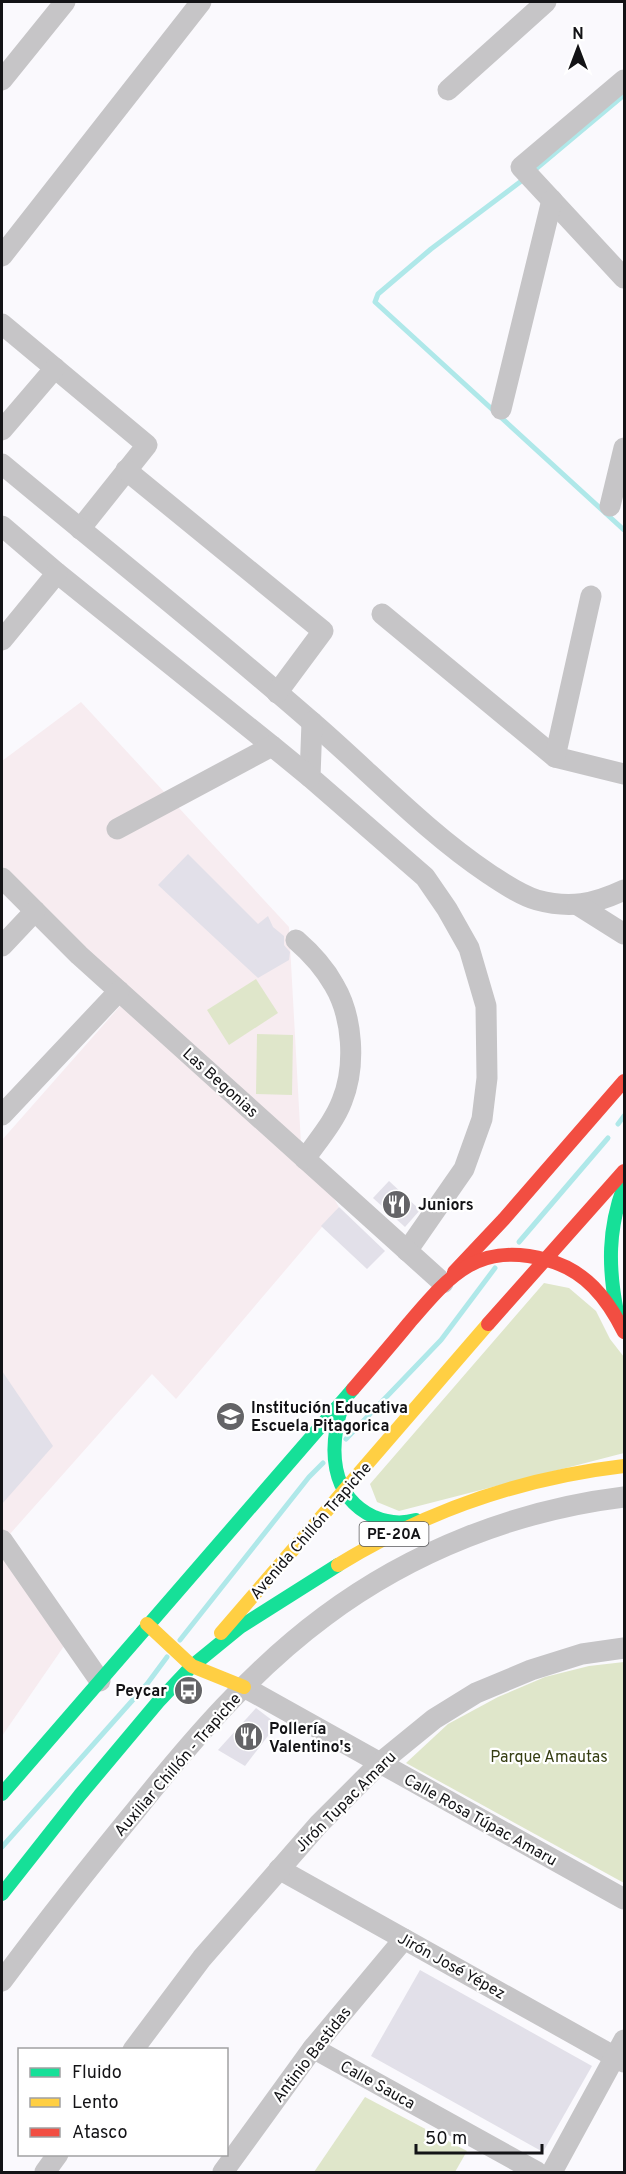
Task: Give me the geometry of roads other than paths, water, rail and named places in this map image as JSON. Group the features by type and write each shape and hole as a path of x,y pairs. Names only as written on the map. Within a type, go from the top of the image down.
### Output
{"main road":[{"path":"2,1794 147,1624 344,1402 443,1283 504,1219 624,1081"},
{"name":"Avenida Chillón Trapiche","path":"2,1894 66,1811 141,1722 344,1492 543,1259 624,1171"},
{"path":"622,1328 611,1287 609,1245 624,1186"},
{"path":"443,1283 460,1270 479,1260 500,1255 522,1255 543,1259 577,1273 590,1283 602,1295 622,1328"},
{"path":"344,1402 333,1438 333,1457 344,1492 356,1506 381,1520 409,1522 427,1517"},
{"name":"PE-20A","path":"192,1666 250,1620 385,1538 427,1517 464,1503 534,1482 569,1473 624,1466"},
{"path":"147,1624 192,1666 244,1687"}],"street":[{"path":"2,80 65,2"},
{"path":"2,256 201,2"},
{"path":"448,90 546,2"},
{"path":"624,80 521,167 624,278"},
{"path":"501,409 552,200"},
{"path":"2,324 147,445 80,529"},
{"path":"2,430 55,368"},
{"path":"610,506 624,448"},
{"path":"2,464 312,722 460,854 500,881 535,899 578,905 599,901 624,890"},
{"path":"126,470 322,631 277,693"},
{"path":"2,526 310,777 425,877 447,909 469,948 486,1006 487,1078 482,1119 464,1169 407,1251"},
{"path":"2,640 57,573"},
{"path":"555,757 591,596"},
{"path":"382,614 555,757 624,774"},
{"path":"310,777 312,722"},
{"path":"117,829 272,746"},
{"name":"Las Begonias","path":"2,878 118,991 443,1283"},
{"path":"578,905 624,934"},
{"path":"2,946 35,911"},
{"path":"296,940 313,955 335,985 345,1010 350,1046 349,1076 342,1101 330,1124 305,1159"},
{"path":"2,1115 118,991"},
{"name":"Auxiliar Chillón - Trapiche","path":"2,1981 86,1871 174,1762 244,1687 281,1652 324,1617 359,1592 394,1572 479,1532 525,1516 624,1497"},
{"path":"2,1540 100,1681"},
{"name":"Jirón Tupac Amaru","path":"134,2048 202,1958 319,1824 380,1763 434,1719 476,1693 531,1670 582,1654 624,1648"},
{"name":"Calle Rosa Túpac Amaru","path":"244,1687 624,1899"},
{"name":"Jirón José Yépez","path":"279,1869 404,1939 621,2053"},
{"name":"Antinio Bastidas","path":"223,2172 313,2048 404,1939"},
{"name":"Calle Sauca","path":"313,2048 537,2172"},
{"path":"552,2172 621,2053"},
{"path":"45,2172 57,2156"}],"waterway":[{"path":"531,173 624,95"},
{"path":"524,179 431,249 378,294 375,302 624,530"},
{"path":"618,1124 624,1116"},
{"path":"519,1242 608,1138"},
{"path":"346,1439 441,1340 495,1268"},
{"path":"180,1640 309,1477 323,1463"},
{"path":"2,1847 147,1684 167,1657"}],"place":[{"name":"Juniors","path":"397,1204"},
{"name":"Institución Educativa Escuela Pitagorica","path":"230,1416"},
{"name":"Peycar","path":"188,1690"},
{"name":"Pollería Valentino's","path":"248,1737"}],"park label":[{"name":"Parque Amautas","path":"549,1756"}]}
